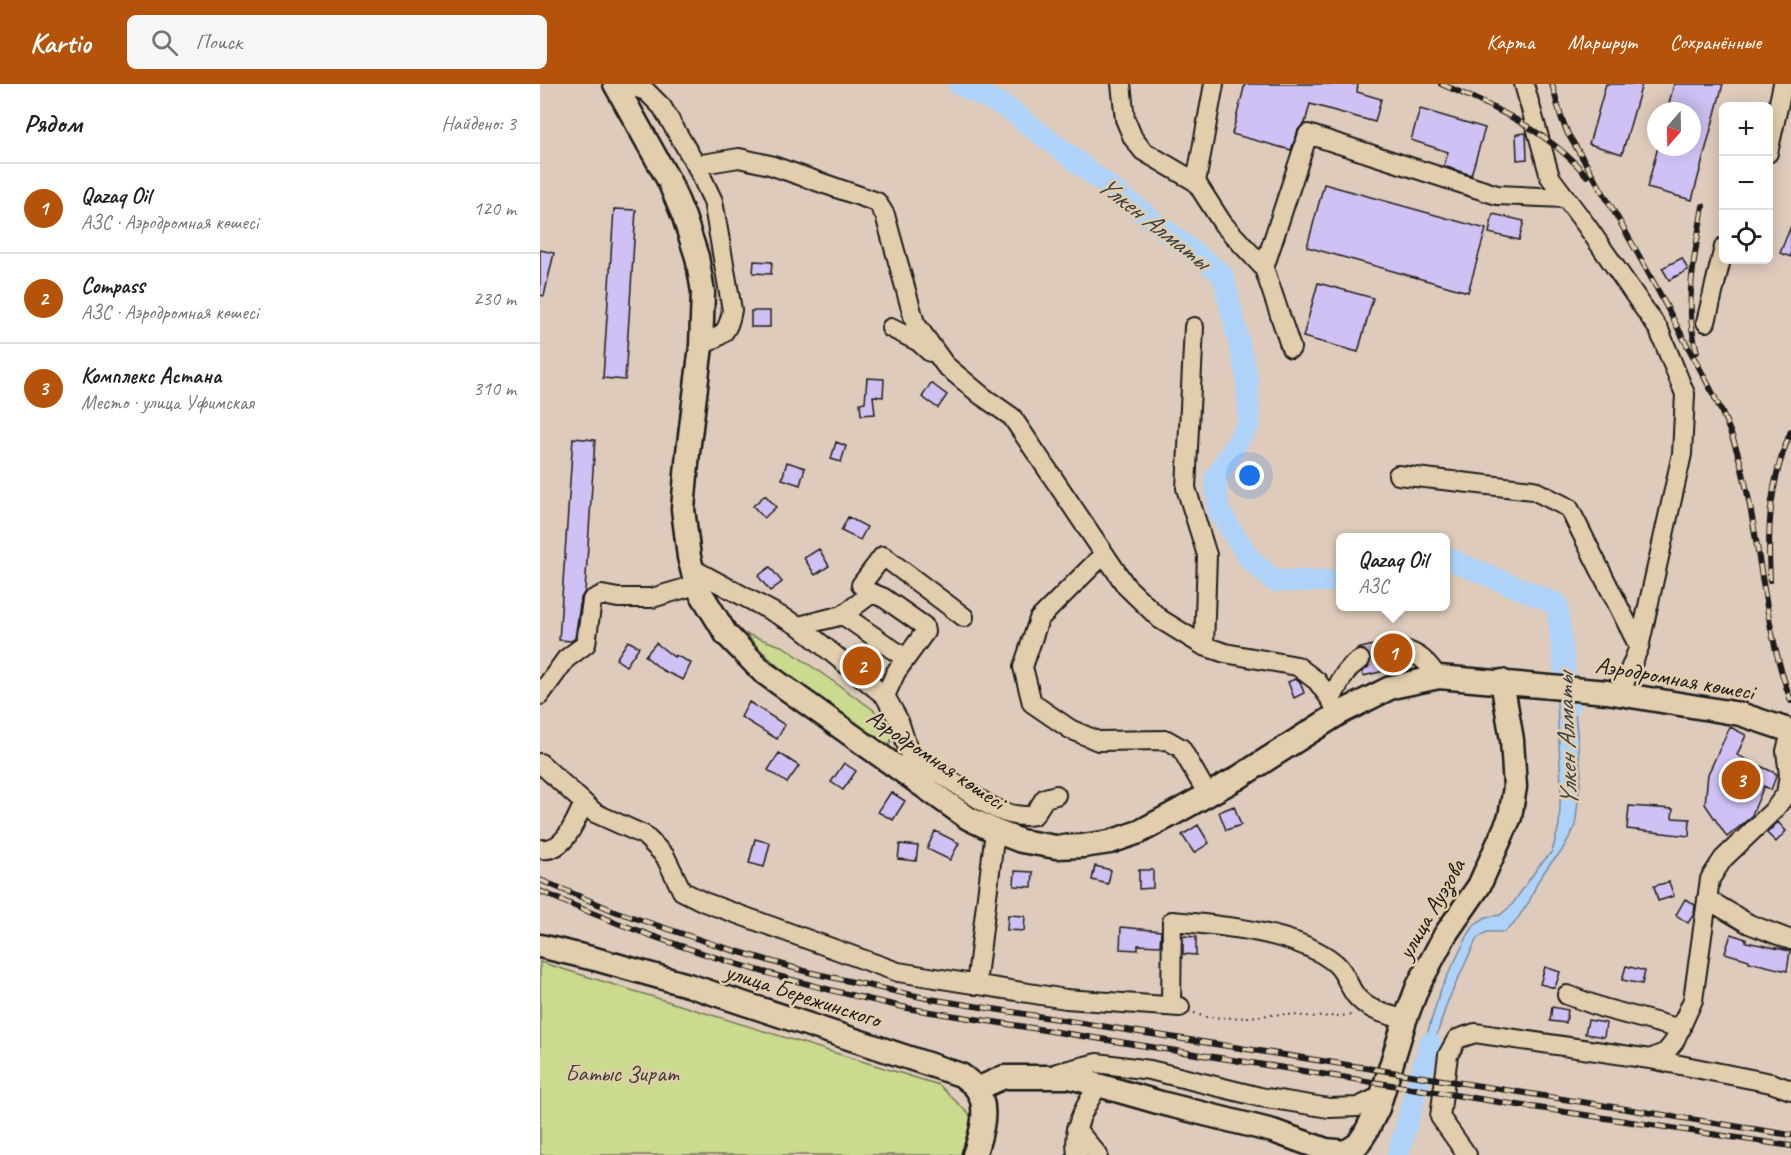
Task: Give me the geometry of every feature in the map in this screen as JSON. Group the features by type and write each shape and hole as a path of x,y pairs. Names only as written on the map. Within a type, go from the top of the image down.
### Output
{"main road":[{"name":"Аэродромная көшесі","path":"616,86 669,182 684,217 697,257 703,292 701,346 683,509 693,576 726,634 763,672 968,818 1021,841 1056,847 1110,842 1139,832 1208,795 1311,733 1334,707 1392,687 1438,678 1502,681 1613,693 1740,714 1791,732"},
{"name":"улица Ауэзова","path":"1346,1154 1366,1132 1378,1108 1418,986 1445,935 1479,886 1510,817 1515,787 1512,740 1502,681"},
{"name":"улица Бережинского","path":"540,946 688,985 961,1074 977,1089"},
{"path":"974,1155 981,1136 983,1121 983,1109 977,1089 1004,1077 1042,1076 1070,1077 1099,1084 1161,1103 1273,1131 1326,1150 1346,1154"}],"street":[{"path":"1121,84 1125,119 1133,138 1143,151 1196,182 1223,224 1264,268 1291,348"},
{"path":"1196,182 1214,84"},
{"path":"1524,84 1550,177 1659,330 1685,394 1682,454 1639,647 1613,693"},
{"path":"1773,130 1783,84"},
{"path":"616,86 646,91 662,107 696,165 713,201 732,310 729,326 725,331 701,346"},
{"path":"1264,268 1308,134 1497,195 1564,198"},
{"path":"696,165 739,158 770,165 877,202 885,215 915,323 945,365"},
{"path":"1706,322 1720,264"},
{"path":"1194,327 1186,488 1207,555 1204,646"},
{"path":"891,328 919,342 981,396 1012,417 1126,586 1160,619 1204,646 1226,653 1297,666 1317,681 1334,707"},
{"path":"1398,475 1533,490 1569,508 1639,647"},
{"path":"1104,554 1039,619 1023,667 1032,703 1070,729 1098,741 1167,740 1181,748 1208,795"},
{"path":"861,585 883,556 964,617"},
{"path":"540,695 566,659 586,644 592,600 602,595 618,598 652,597 693,576 799,626 885,696 899,721 919,784"},
{"path":"799,626 843,615 872,593 884,598 924,626 925,632 905,658 885,696"},
{"path":"843,615 905,658"},
{"path":"1401,649 1414,652 1423,658 1438,678"},
{"path":"1334,707 1343,675 1351,665 1360,660"},
{"path":"1650,1059 1666,1052 1674,1042 1693,1000 1710,879 1723,859 1788,798 1789,775 1786,751 1791,732"},
{"path":"913,761 934,769 984,802 1023,818 1034,814 1045,798 1056,795"},
{"path":"540,763 595,813 645,836 665,856 682,891 689,896 898,972 1066,999 1176,1006 1172,921 1240,928 1293,942 1322,955 1337,965 1356,996 1368,1007 1405,1020"},
{"path":"540,849 547,850 564,841 584,803"},
{"path":"976,985 995,831"},
{"path":"1707,899 1749,924 1791,940"},
{"path":"1567,995 1603,1008 1681,1029"},
{"path":"1467,1155 1440,1117 1448,1055 1457,1039 1475,1033 1650,1059 1771,1083 1791,1090"},
{"path":"1042,1076 1097,1063 1150,1070 1260,1097 1329,1108 1358,1107 1383,1095"},
{"path":"1077,1155 1076,1129 1086,1105 1099,1084"},
{"path":"1076,1129 1098,1155"}],"path":[{"path":"1176,1006 1205,1017 1237,1018 1281,1014 1316,1017 1355,1015 1368,1007"}],"green space":[{"path":"746,634 784,647 871,708 889,724 894,734 888,747 795,681 761,651"},
{"name":"Батыс Зират","path":"540,962 939,1085 973,1118 961,1155 540,1155"}],"water":[{"path":"1557,701 1574,701 1581,775 1575,827 1561,852 1538,881 1529,902 1513,925 1504,932 1487,932 1477,938 1447,1003 1425,1073 1416,1070 1441,989 1468,935 1475,924 1486,917 1500,915 1511,906 1538,867 1552,852 1559,826 1561,785"}],"building":[{"path":"1245,84 1358,84 1357,92 1381,99 1375,122 1310,104 1305,123 1298,130 1291,150 1232,134"},
{"path":"1606,84 1642,84 1622,154 1589,144"},
{"path":"1674,84 1723,84 1692,200 1647,188 1656,156 1701,156 1701,102 1669,102"},
{"path":"1420,109 1485,128 1471,175 1444,166 1448,152 1411,140"},
{"path":"1526,133 1527,159 1517,160 1516,134"},
{"path":"1324,184 1486,229 1468,292 1307,247"},
{"path":"614,209 636,210 625,380 603,378"},
{"path":"1493,214 1524,221 1519,240 1489,233"},
{"path":"1791,226 1791,257 1780,253"},
{"path":"540,250 554,253 544,296 540,295"},
{"path":"1682,258 1688,270 1669,280 1662,268"},
{"path":"754,261 772,262 771,274 753,273"},
{"path":"1318,283 1373,298 1358,352 1303,337"},
{"path":"751,311 770,311 770,327 751,327"},
{"path":"867,378 884,379 883,397 873,396 875,414 861,415 860,403 865,402"},
{"path":"931,383 947,395 938,408 922,397"},
{"path":"573,438 595,440 585,591 581,598 575,638 571,641 559,640"},
{"path":"836,442 846,446 841,462 831,459"},
{"path":"787,462 805,468 800,485 782,479"},
{"path":"765,495 776,507 764,518 753,506"},
{"path":"848,517 867,527 860,540 841,531"},
{"path":"819,549 829,566 815,575 804,558"},
{"path":"770,567 782,582 770,591 758,576"},
{"path":"1394,640 1390,646 1390,652 1393,657 1404,662 1405,666 1363,676 1362,672 1370,666 1371,659 1366,650 1357,649"},
{"path":"628,641 639,647 626,666 616,659"},
{"path":"656,643 674,657 675,655 691,663 683,680 662,670 645,656"},
{"path":"1295,679 1300,682 1304,693 1294,698 1288,682"},
{"path":"749,702 785,725 777,739 741,717"},
{"path":"1730,727 1746,735 1737,755 1777,774 1771,790 1764,786 1751,817 1727,837 1705,804 1708,774"},
{"path":"779,753 799,766 787,783 768,770"},
{"path":"844,763 856,771 843,790 831,782"},
{"path":"891,792 905,801 893,820 878,812"},
{"path":"1234,806 1241,825 1226,830 1219,812"},
{"path":"1629,806 1673,809 1672,818 1690,819 1689,836 1627,829"},
{"path":"1778,822 1786,831 1776,842 1767,833"},
{"path":"1198,825 1209,843 1194,853 1182,835"},
{"path":"935,831 959,843 950,860 927,849"},
{"path":"755,839 770,843 764,867 749,863"},
{"path":"900,844 918,846 916,861 898,859"},
{"path":"1095,866 1111,870 1108,884 1092,880"},
{"path":"1139,870 1153,870 1153,888 1139,889"},
{"path":"1015,871 1033,872 1032,887 1014,886"},
{"path":"1669,882 1674,896 1658,901 1654,886"},
{"path":"1685,899 1695,905 1694,914 1688,923 1676,915"},
{"path":"1008,915 1025,916 1024,931 1007,930"},
{"path":"1121,927 1161,931 1160,946 1138,945 1138,950 1120,949"},
{"path":"1731,934 1746,939 1746,942 1790,951 1787,971 1749,962 1749,960 1725,953"},
{"path":"1183,936 1196,937 1196,955 1183,954"},
{"path":"1626,966 1645,971 1642,984 1622,980"},
{"path":"1545,967 1560,972 1555,988 1540,984"},
{"path":"1552,1007 1568,1010 1566,1023 1550,1021"},
{"path":"1588,1020 1606,1023 1604,1037 1585,1034"}],"waterway":[{"name":"Үлкен Алматы","path":"959,84 1006,107 1223,275 1247,377 1249,423 1215,479 1219,511 1249,558 1274,581 1336,581"},
{"name":"Үлкен Алматы","path":"1450,560 1557,604 1569,706"},
{"name":"Үлкен Алматы","path":"1398,1155 1430,1043"}],"tunnel":[{"path":"1360,660 1401,649"}],"railway":[{"path":"1441,84 1501,111 1538,133 1572,160 1587,176"},
{"path":"1552,84 1568,134 1653,282 1730,430 1748,494 1774,643 1791,701"},
{"path":"1697,352 1693,334 1691,297 1703,206"},
{"path":"1770,580 1769,541 1774,486 1791,431"},
{"path":"540,880 617,912 722,947 808,972 930,999 1791,1135"},
{"path":"540,891 630,928 723,960 817,987 912,1009 1791,1146"}],"place":[{"name":"Qazaq Oil","path":"1393,653"},
{"name":"Compass","path":"862,666"},
{"name":"Комплекс Астана","path":"1741,780"}]}
